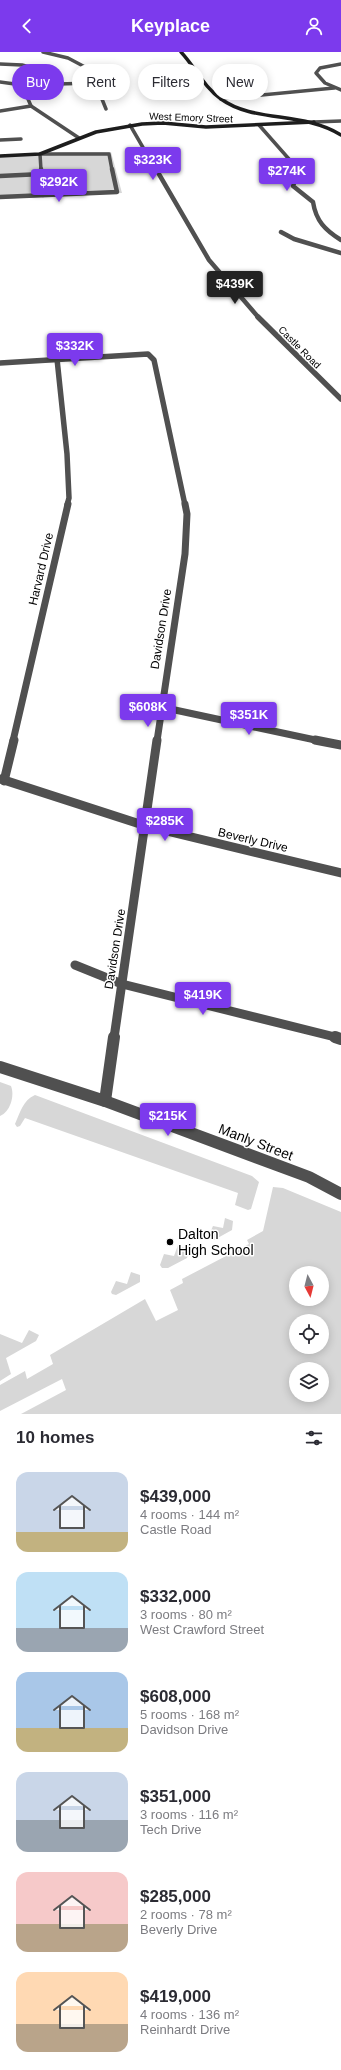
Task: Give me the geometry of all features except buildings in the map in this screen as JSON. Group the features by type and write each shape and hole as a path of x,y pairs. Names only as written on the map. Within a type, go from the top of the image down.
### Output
{"street":[{"path":"43,52 65,57 81,64"},
{"path":"181,52 212,88"},
{"path":"0,64 12,65"},
{"path":"341,64 316,70 318,77 334,88 341,90"},
{"path":"0,82 12,84"},
{"path":"268,94 334,88"},
{"path":"28,100 31,106 79,138"},
{"path":"104,100 106,109"},
{"path":"223,100 234,106 253,112 314,122 341,135"},
{"path":"0,112 31,106"},
{"path":"314,122 341,121"},
{"name":"West Emory Street","path":"0,156 40,154 96,132 130,125 155,123 206,127 314,122"},
{"name":"Castle Road","path":"130,125 209,260 235,292 302,363 341,399"},
{"path":"259,125 296,167 297,175 293,186 313,202 314,217 320,225 341,240"},
{"path":"21,133 22,146"},
{"path":"0,140 21,139"},
{"path":"0,197 117,192 109,154 40,154 43,195"},
{"path":"0,176 42,174"},
{"path":"281,232 294,239 341,253"},
{"name":"Davidson Drive","path":"57,359 148,354 154,360 187,514 185,554 161,707 146,826 105,1101"},
{"path":"0,363 57,359"},
{"name":"Harvard Drive","path":"2,780 69,498 67,454 57,359"},
{"path":"161,707 341,745"},
{"name":"Beverly Drive","path":"2,780 146,826 341,873"},
{"path":"75,965 122,984 341,1039"},
{"name":"Manly Street","path":"0,1067 105,1101 309,1177 341,1194"}],"shaded area":[{"path":"67,152 111,152 122,193 0,199 0,156"},
{"path":"0,1082 11,1086 12,1099 9,1107 4,1114 0,1116"},
{"path":"35,1095 252,1176 259,1182 251,1209 248,1210 235,1205 238,1193 25,1118 20,1126 17,1127 15,1124 22,1107 31,1097"},
{"path":"273,1187 283,1188 341,1212 341,1414 21,1414 66,1390 62,1379 0,1411 0,1385 25,1371 27,1379 53,1364 50,1355 145,1299 156,1321 178,1310 170,1290 183,1283 182,1279 249,1244 247,1240 263,1231"},
{"path":"225,1218 233,1221 232,1230 214,1240 210,1239 209,1235 213,1226 223,1228"},
{"path":"178,1245 190,1250 187,1258 168,1268 162,1268 160,1265 164,1254 174,1256"},
{"path":"131,1272 140,1275 140,1282 116,1295 112,1294 111,1292 116,1281 127,1284"},
{"path":"29,1330 39,1335 36,1341 6,1358 11,1374 0,1381 0,1334 22,1343"}],"place":[{"name":"Dalton High School","path":"170,1242"}]}
